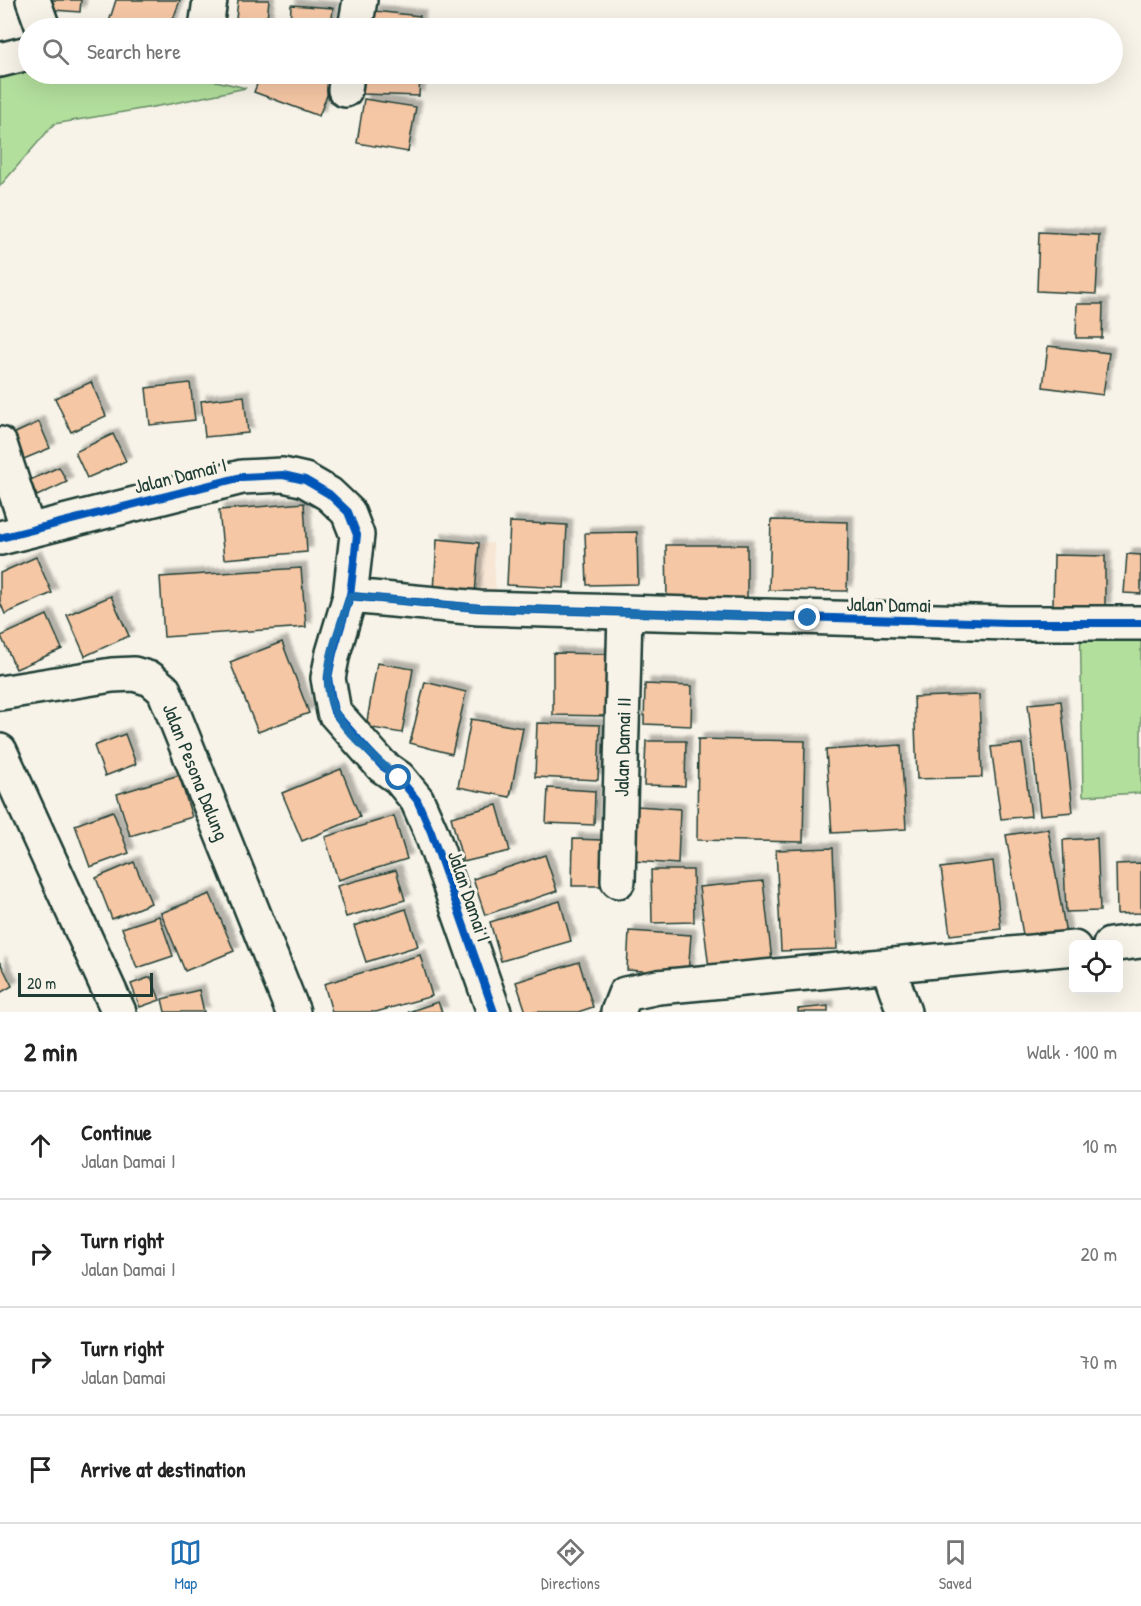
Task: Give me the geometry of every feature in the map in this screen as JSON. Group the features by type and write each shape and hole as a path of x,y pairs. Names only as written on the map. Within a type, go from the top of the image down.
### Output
{"street":[{"path":"33,0 39,18"},
{"path":"207,18 210,0"},
{"path":"357,18 360,0"},
{"path":"0,60 18,56"},
{"path":"0,444 14,534"},
{"name":"Jalan Damai I","path":"14,534 242,477 283,475 305,480 329,494 348,512 357,535 350,596 328,678 334,712 382,765 399,778 417,800 431,832 494,1012"},
{"name":"Jalan Damai","path":"350,596 479,608 625,613 1008,623 1141,623"},
{"name":"Jalan Damai II","path":"618,881 625,613"},
{"name":"Jalan Pesona Dalung","path":"0,693 112,675 134,674 151,679 164,690 293,1012"},
{"path":"0,751 118,1012"},
{"path":"1123,943 1141,941"},
{"path":"621,1003 658,987 1069,948"},
{"path":"888,966 904,1012"}],"shaded area":[{"path":"493,543 497,608 444,612 440,547"}],"green space":[{"path":"18,54 18,84 229,84 246,88 54,124 0,186 0,60"},
{"path":"1080,608 1141,608 1141,793 1083,796"}],"building":[{"path":"40,0 81,0 80,12 40,9"},
{"path":"116,0 180,0 174,18 110,18"},
{"path":"238,0 269,0 267,18 236,18"},
{"path":"291,5 333,8 332,18 290,18"},
{"path":"374,11 420,16 420,18 373,18"},
{"path":"257,84 331,84 319,116 254,92"},
{"path":"364,84 420,84 419,96 363,94"},
{"path":"364,99 416,107 408,152 357,143"},
{"path":"1039,232 1099,235 1096,294 1037,291"},
{"path":"1077,304 1103,304 1102,338 1076,338"},
{"path":"1048,346 1109,353 1103,395 1043,387"},
{"path":"91,382 106,416 71,432 55,398"},
{"path":"190,383 195,420 150,425 146,388"},
{"path":"244,396 248,433 205,437 201,401"},
{"path":"39,422 50,448 19,461 9,436"},
{"path":"113,434 126,461 87,478 75,452"},
{"path":"59,467 67,482 37,496 30,480"},
{"path":"304,503 307,552 224,559 219,510"},
{"path":"771,520 848,522 847,591 769,590"},
{"path":"510,522 567,525 564,588 507,585"},
{"path":"637,532 638,584 587,585 585,533"},
{"path":"437,539 479,543 475,594 434,592"},
{"path":"666,545 747,545 747,599 667,599"},
{"path":"1127,554 1141,555 1141,594 1124,593"},
{"path":"1054,555 1105,556 1105,608 1053,607"},
{"path":"36,557 52,593 5,614 0,602 0,573"},
{"path":"301,568 306,627 164,637 160,577"},
{"path":"111,596 129,636 85,656 67,615"},
{"path":"47,615 62,649 16,669 1,636"},
{"path":"282,642 309,713 258,732 230,662"},
{"path":"553,653 610,654 609,716 553,715"},
{"path":"377,663 413,669 402,733 366,727"},
{"path":"425,682 466,692 452,754 410,743"},
{"path":"645,684 692,686 691,726 644,724"},
{"path":"979,695 982,777 917,779 914,697"},
{"path":"1061,701 1073,812 1040,815 1028,704"},
{"path":"471,719 523,728 510,797 458,787"},
{"path":"537,723 600,725 598,780 535,777"},
{"path":"125,734 136,764 105,776 94,746"},
{"path":"698,739 805,741 803,842 697,840"},
{"path":"646,741 686,741 685,786 644,785"},
{"path":"1022,744 1031,816 1001,819 991,747"},
{"path":"901,745 906,829 832,833 826,750"},
{"path":"341,769 360,817 302,841 282,793"},
{"path":"179,775 192,817 130,836 117,794"},
{"path":"548,788 595,791 594,825 546,823"},
{"path":"497,805 510,851 463,862 451,817"},
{"path":"637,806 680,809 678,864 633,861"},
{"path":"113,811 129,853 90,867 75,825"},
{"path":"394,816 407,859 338,880 325,837"},
{"path":"1048,829 1066,934 1024,941 1006,835"},
{"path":"1097,838 1100,911 1066,912 1063,840"},
{"path":"573,839 602,840 602,886 572,886"},
{"path":"833,848 837,949 781,951 776,850"},
{"path":"545,855 557,891 485,915 473,879"},
{"path":"993,861 1001,929 950,935 941,868"},
{"path":"134,862 151,903 112,919 96,878"},
{"path":"1141,863 1141,913 1117,914 1116,864"},
{"path":"396,870 405,900 346,917 337,886"},
{"path":"651,870 693,870 694,922 652,923"},
{"path":"763,881 772,961 709,968 699,887"},
{"path":"210,894 234,951 185,971 161,913"},
{"path":"560,901 571,941 501,961 490,922"},
{"path":"406,909 418,946 366,962 354,926"},
{"path":"159,916 173,956 137,968 122,928"},
{"path":"629,931 691,935 688,974 627,970"},
{"path":"420,955 432,996 376,1012 332,1012 324,984"},
{"path":"0,962 12,986 0,993"},
{"path":"579,962 593,1007 578,1012 526,1012 516,982"},
{"path":"151,977 160,1000 140,1007 131,984"},
{"path":"199,990 204,1012 165,1012 162,999"},
{"path":"438,1002 442,1012 408,1012"},
{"path":"828,1006 828,1012 798,1012 798,1009"}],"cycle path":[{"path":"0,538 242,477 283,475 305,480 329,494 348,512 357,535 350,596 328,678 334,712 382,766 399,778 417,800 431,832 494,1012"},
{"path":"350,596 479,608 1008,623 1141,623"}],"route":[{"path":"399,778 382,765 334,712 328,678 350,596 479,608 808,618"}]}
